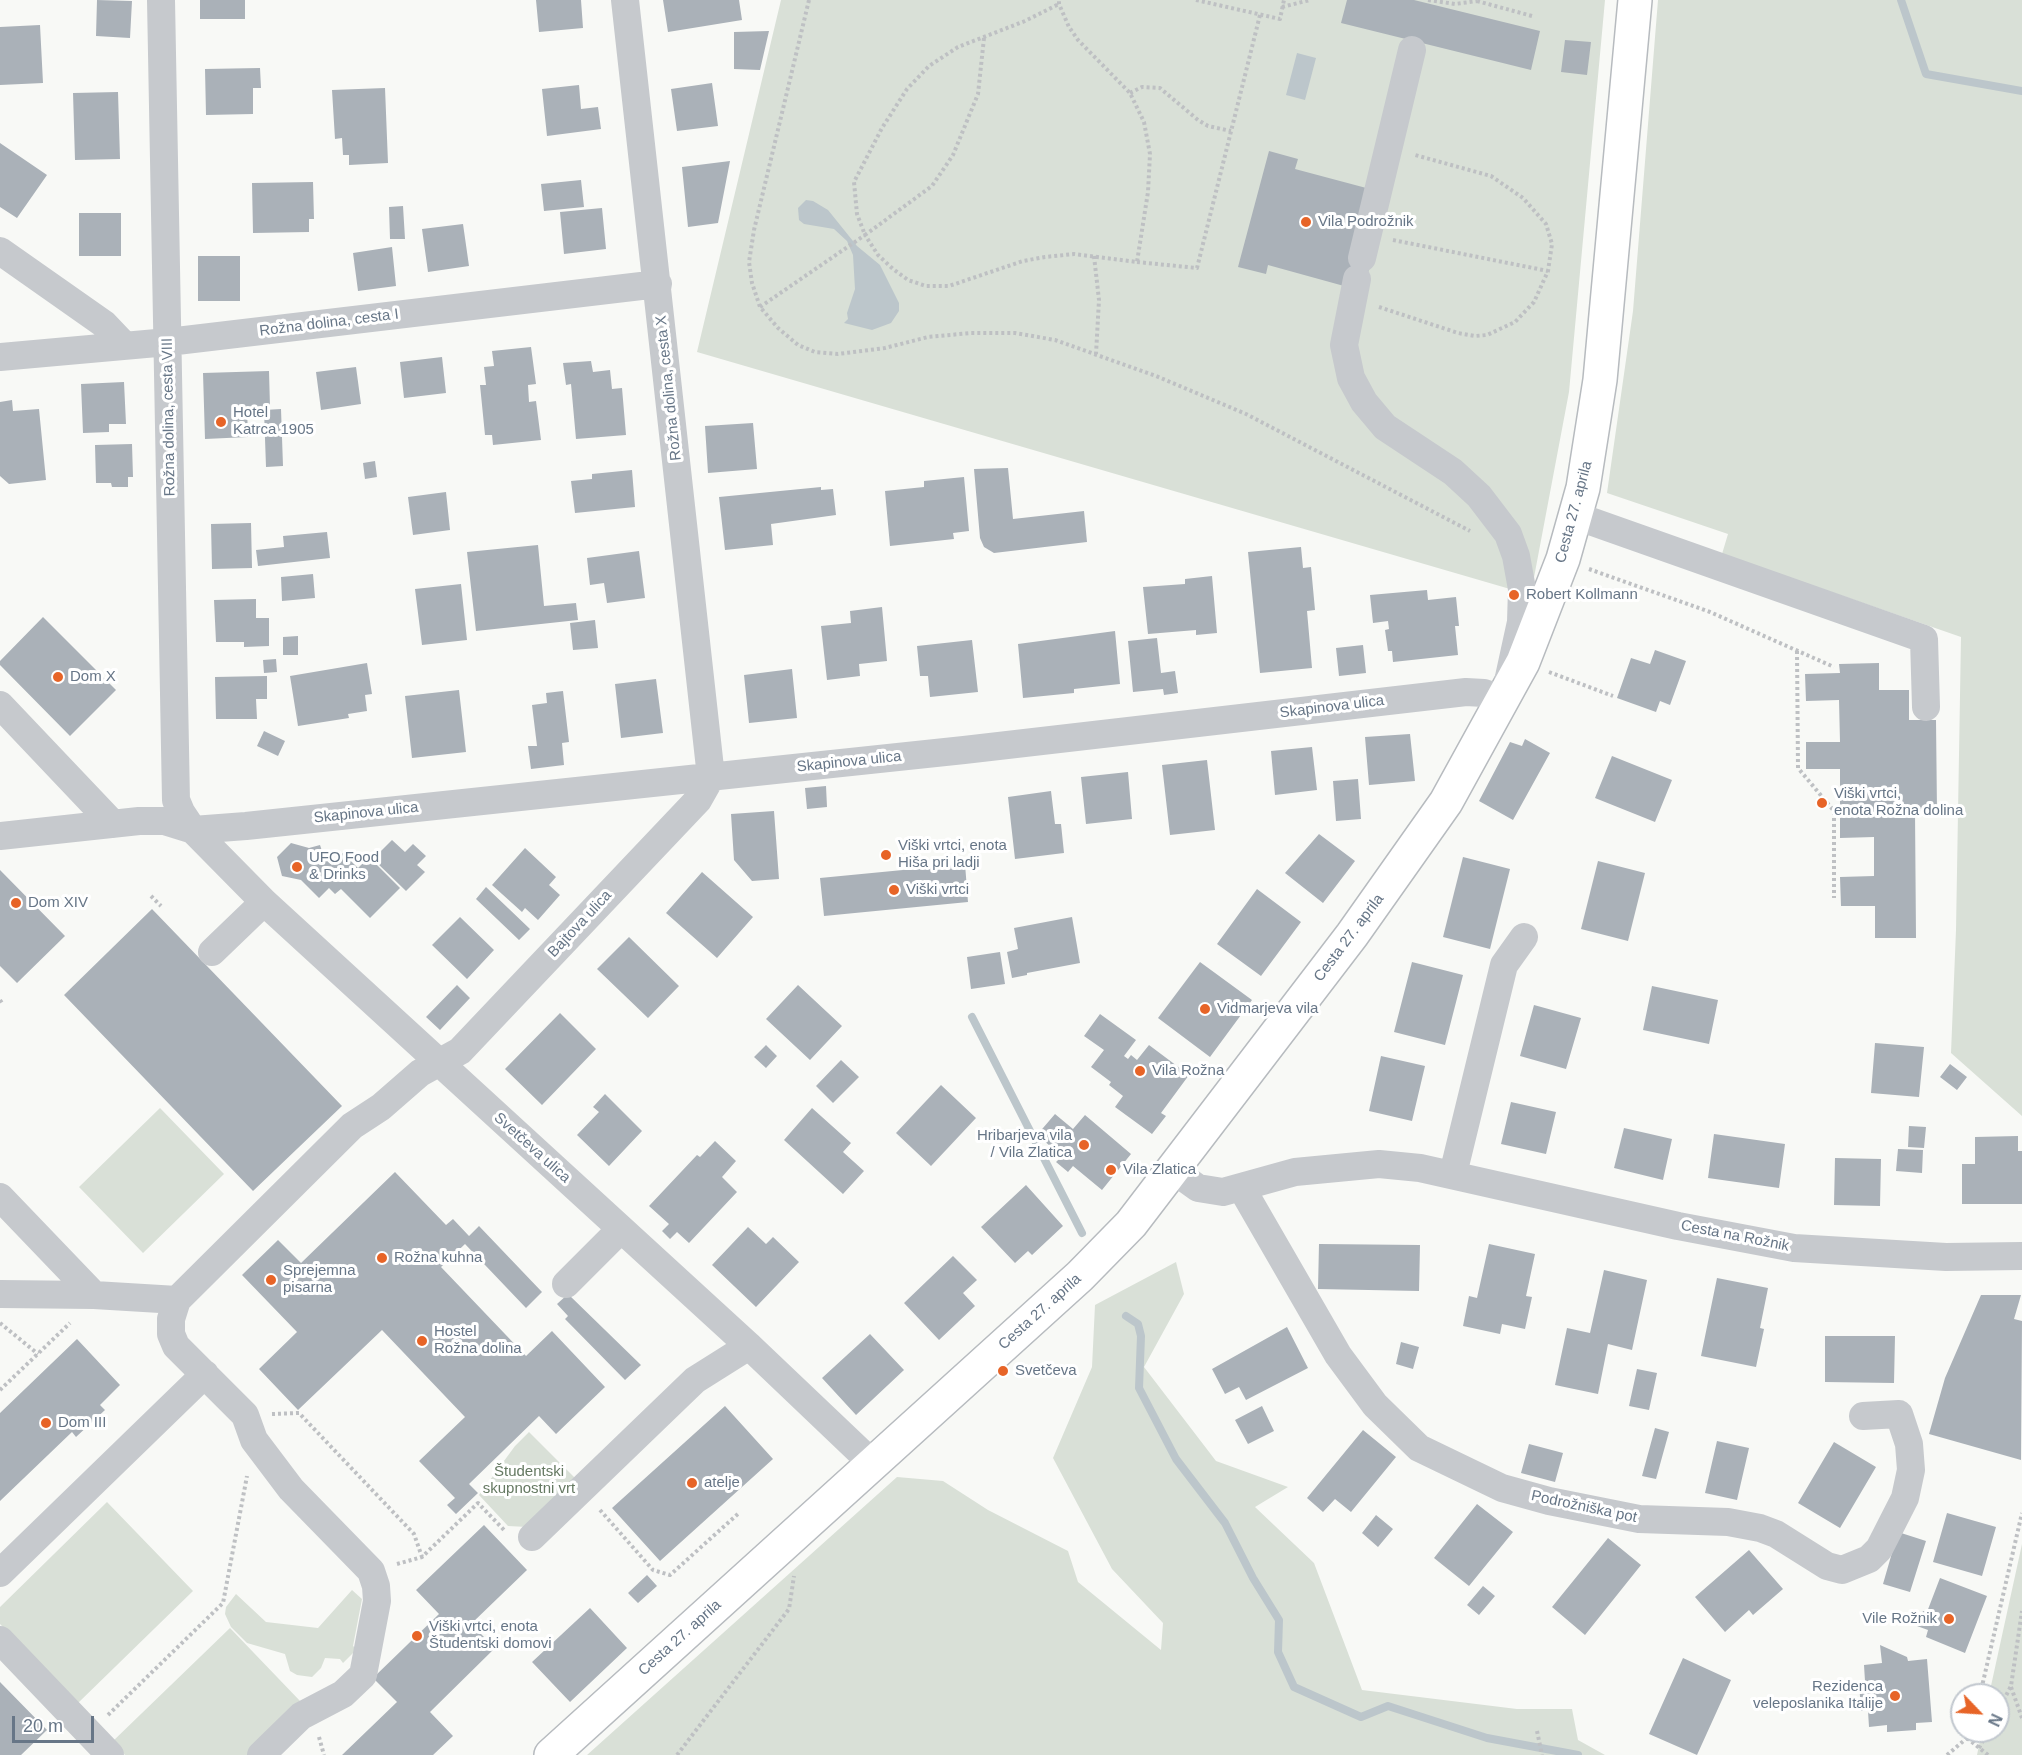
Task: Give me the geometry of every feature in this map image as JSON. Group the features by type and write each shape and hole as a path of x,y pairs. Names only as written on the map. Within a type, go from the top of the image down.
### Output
{"main road":[{"name":"Cesta 27. aprila","path":"551,1755 1080,1276 1131,1224 1394,878 1446,802 1504,700 1536,633 1576,516 1591,445 1600,380 1635,0"}],"street":[{"name":"Rožna dolina, cesta VIII","path":"161,0 176,800 193,830"},
{"name":"Rožna dolina, cesta X","path":"625,0 711,777"},
{"path":"1412,50 1360,267 1344,345 1351,378 1364,402 1385,427 1453,472 1479,496 1508,534 1516,556 1522,589 1521,622 1504,700"},
{"path":"0,251 104,324 124,345"},
{"name":"Rožna dolina, cesta I","path":"0,357 168,342 658,284"},
{"path":"1576,516 1924,639 1926,707"},
{"name":"Skapinova ulica","path":"193,830 711,777 1466,692 1484,693 1504,700"},
{"path":"0,705 113,824"},
{"name":"Bajtova ulica","path":"177,1300 352,1126 381,1107 420,1073 460,1051 689,808 711,777"},
{"path":"0,836 156,820 193,830"},
{"name":"Svetčeva ulica","path":"193,830 264,902 749,1346 873,1464"},
{"path":"212,952 264,902"},
{"path":"1453,1174 1504,964 1524,938"},
{"name":"Cesta na Rožnik","path":"1173,1170 1204,1190 1223,1192 1295,1172 1379,1164 1453,1174 1678,1226 1794,1248 1946,1257 2022,1256"},
{"name":"Podrožniška pot","path":"1241,1187 1352,1377 1375,1405 1419,1448 1502,1488 1549,1501 1638,1519 1728,1522 1760,1528 1800,1548 1827,1566 1842,1570 1856,1567 1879,1549 1905,1498 1911,1470 1909,1444 1899,1414 1863,1416"},
{"path":"0,1197 94,1295"},
{"path":"566,1284 621,1230"},
{"path":"0,1294 94,1295 177,1300 171,1319 171,1334 176,1346 205,1374 249,1428 291,1489 371,1571 377,1601 363,1675 343,1694 301,1716 261,1755"},
{"path":"532,1537 695,1380 749,1346"},
{"path":"0,1573 205,1374"},
{"path":"0,1640 110,1755"}],"path":[{"path":"809,0 754,230 749,262 752,283 760,307 792,339 815,352 838,354 885,348 928,337 1015,333 1055,340 1246,414 1474,534"},
{"path":"1196,0 1280,19 1284,0"},
{"path":"1282,7 1311,0"},
{"path":"1428,0 1455,4 1477,0 1532,16"},
{"path":"1137,262 1150,154 1144,122 1130,93 1078,40 1059,2 984,38 958,47 929,66 907,89 882,128 854,182 857,214 863,236 893,269 908,280 926,286 949,286 1023,261 1074,254 1137,262 1197,268 1260,15"},
{"path":"760,307 932,186 952,154 978,94 984,38"},
{"path":"1130,93 1142,87 1160,88 1198,120 1208,126 1231,131"},
{"path":"1360,267 1475,336 1505,329 1515,322 1534,302 1548,271 1552,244 1546,224 1523,198 1500,180 1482,173 1388,149"},
{"path":"1094,256 1099,300 1096,354"},
{"path":"1360,267 1548,271"},
{"path":"1563,559 1710,612 1834,667"},
{"path":"1797,651 1798,768 1834,811 1834,898"},
{"path":"1548,672 1613,696"},
{"path":"151,896 161,906"},
{"path":"0,1390 94,1295"},
{"path":"0,1323 38,1354"},
{"path":"89,1734 223,1603 249,1428 299,1413 414,1534 422,1557"},
{"path":"582,1489 653,1570 661,1574 670,1575 679,1569 739,1513"},
{"path":"371,1571 422,1557 478,1503 506,1532 532,1537"},
{"path":"1983,1683 2022,1513"},
{"path":"2016,1536 2022,1538"},
{"path":"677,1755 789,1609 794,1577 779,1548"},
{"path":"2022,1611 2011,1686 2022,1718"},
{"path":"1537,1731 1542,1755"},
{"path":"317,1733 324,1755"},
{"path":"1947,1755 1961,1743"},
{"path":"1973,1743 1988,1755"},
{"path":"1979,1748 1982,1743"}],"green space":[{"path":"781,0 1605,0 1569,392 1532,588 1510,589 697,352"},
{"path":"1658,0 2022,0 2022,1116 1951,1053 1956,930 1961,637 1722,554 1728,534 1607,493 1633,311"},
{"path":"160,1108 224,1174 143,1253 79,1187"},
{"path":"1176,1262 1184,1294 1144,1367 1216,1461 1288,1487 1255,1507 1314,1563 1362,1690 1517,1709 1572,1709 1578,1740 1605,1755 587,1755 897,1477 943,1481 988,1510 1068,1551 1078,1582 1161,1650 1163,1623 1112,1569 1053,1458 1092,1367 1095,1305"},
{"name":"Študentski skupnostni vrt","path":"529,1432 576,1479 527,1527 508,1526 479,1495 515,1446"},
{"path":"107,1502 193,1591 77,1704 0,1624 0,1607"},
{"path":"2022,1544 2022,1755 1977,1755 1980,1743 2010,1743 2010,1683 1992,1683"},
{"path":"352,1590 362,1599 353,1646 357,1649 343,1663 340,1659 325,1658 321,1668 312,1677 297,1675 290,1671 285,1654 247,1643 231,1627 225,1614 226,1607 236,1594 266,1622 318,1628"},
{"path":"230,1628 301,1702 247,1755 125,1755 112,1742"}],"shaded area":[{"path":"1297,53 1316,58 1305,100 1286,95"},
{"path":"806,200 813,201 828,210 857,246 880,265 899,303 899,311 891,323 872,330 844,323 848,319 847,313 855,289 853,255 847,241 834,229 804,224 799,220 798,208"}],"building":[{"path":"97,0 132,1 130,38 96,36"},
{"path":"200,0 245,0 245,19 200,19"},
{"path":"536,0 581,0 583,28 539,32"},
{"path":"663,0 739,0 742,20 668,32"},
{"path":"1347,0 1414,0 1540,31 1531,70 1341,23"},
{"path":"40,25 43,83 0,85 0,27"},
{"path":"769,31 760,70 734,69 734,32"},
{"path":"1565,40 1591,42 1587,75 1561,72"},
{"path":"260,68 261,88 253,88 253,114 206,115 205,69"},
{"path":"712,83 718,126 677,131 671,89"},
{"path":"579,85 581,109 598,107 601,129 547,136 542,89"},
{"path":"385,88 388,163 349,165 349,155 343,155 342,138 335,139 332,90"},
{"path":"118,92 120,159 75,160 73,93"},
{"path":"0,143 47,175 17,218 0,207"},
{"name":"Vila Podrožnik","path":"1269,151 1298,159 1295,169 1370,189 1371,260 1366,281 1344,286 1268,265 1266,274 1238,267"},
{"path":"730,161 718,223 688,227 682,167"},
{"path":"581,180 584,207 544,211 541,184"},
{"path":"313,182 314,219 309,219 309,232 253,233 252,183"},
{"path":"403,206 405,239 390,239 389,207"},
{"path":"602,208 606,249 564,254 560,212"},
{"path":"79,213 121,213 121,256 79,256"},
{"path":"463,224 469,266 428,272 422,229"},
{"path":"392,247 396,286 358,291 353,253"},
{"path":"198,256 240,256 240,301 198,301"},
{"path":"531,347 536,384 528,385 529,402 536,401 541,440 493,445 492,435 485,435 480,385 486,385 484,367 494,366 492,351"},
{"path":"442,357 446,393 404,398 400,362"},
{"path":"591,361 593,372 610,370 612,389 622,388 626,435 576,439 571,384 566,385 563,363"},
{"path":"356,367 361,404 321,410 316,372"},
{"path":"269,371 270,407 247,408 248,437 205,439 203,373"},
{"path":"124,382 126,424 109,424 109,432 83,433 81,384"},
{"path":"12,400 13,411 39,409 46,480 9,484 0,476 0,402"},
{"path":"281,409 283,466 266,467 264,410"},
{"path":"753,423 757,469 708,473 705,426"},
{"path":"132,444 133,477 128,477 128,487 112,487 111,483 96,483 95,445"},
{"path":"375,461 377,477 365,479 363,463"},
{"path":"1008,468 1013,519 1084,511 1087,542 994,553 984,547 980,538 974,469"},
{"path":"632,470 635,507 575,513 571,481 592,479 592,474"},
{"path":"964,477 969,531 953,533 954,539 890,546 885,491 924,487 924,481"},
{"path":"821,487 821,490 833,489 836,515 771,524 773,545 725,550 719,497"},
{"path":"446,492 450,530 413,535 408,497"},
{"path":"251,523 252,568 212,569 211,524"},
{"path":"327,532 330,558 258,566 256,550 284,547 283,536"},
{"path":"538,545 544,606 576,603 578,620 476,631 467,552"},
{"path":"1301,547 1303,568 1311,567 1315,610 1307,611 1312,668 1260,673 1248,552"},
{"path":"639,551 645,598 607,603 604,583 590,585 587,558"},
{"path":"313,574 315,598 282,601 281,577"},
{"path":"1212,576 1217,633 1196,635 1196,630 1148,634 1143,587 1185,584 1185,579"},
{"path":"461,584 467,640 422,645 415,589"},
{"path":"1427,590 1428,600 1456,597 1459,626 1455,626 1458,655 1393,662 1392,651 1388,651 1385,630 1389,629 1388,621 1373,623 1370,595"},
{"path":"256,599 256,618 269,618 269,646 244,647 244,642 216,642 214,600"},
{"path":"882,607 887,661 859,664 860,676 827,680 821,626 851,623 850,611"},
{"name":"Dom X","path":"43,617 116,690 70,736 0,665 0,661"},
{"path":"595,620 598,648 573,650 570,623"},
{"path":"1115,631 1120,684 1074,689 1074,693 1023,698 1018,644"},
{"path":"298,636 298,655 283,655 283,637"},
{"path":"1157,638 1161,673 1175,671 1178,693 1164,695 1163,689 1133,692 1128,641"},
{"path":"972,640 978,692 930,697 928,676 920,676 917,646"},
{"path":"1363,645 1366,673 1339,676 1336,648"},
{"path":"1655,650 1686,661 1670,705 1660,701 1656,712 1617,698 1631,658 1650,664"},
{"path":"276,659 277,672 264,673 263,660"},
{"path":"367,663 372,694 365,695 367,711 348,714 349,718 298,726 290,676"},
{"path":"1879,663 1879,690 1909,690 1909,720 1936,720 1937,812 1915,812 1916,938 1875,938 1875,906 1841,906 1840,877 1874,876 1874,837 1840,838 1840,769 1806,769 1806,742 1840,742 1839,700 1806,701 1805,674 1840,673 1839,664"},
{"path":"792,669 797,718 749,723 744,675"},
{"path":"267,676 267,699 256,699 257,719 216,719 215,677"},
{"path":"656,679 663,733 621,738 615,684"},
{"path":"459,690 466,752 412,758 405,696"},
{"path":"563,691 569,742 562,743 564,765 531,769 528,746 537,746 532,705 547,703 546,693"},
{"path":"264,731 285,741 278,756 257,746"},
{"path":"1410,734 1415,781 1369,785 1365,737"},
{"path":"1525,739 1550,753 1513,820 1479,801 1510,742 1522,746"},
{"path":"1312,747 1317,790 1275,795 1271,751"},
{"path":"1612,756 1672,780 1655,822 1595,798"},
{"path":"1207,760 1215,830 1170,835 1162,765"},
{"path":"1128,772 1132,819 1086,824 1081,777"},
{"path":"1358,779 1361,819 1336,821 1333,781"},
{"path":"826,786 827,807 807,809 805,788"},
{"path":"1051,791 1055,824 1061,824 1064,853 1015,859 1008,797"},
{"path":"774,811 779,879 752,881 734,860 731,814"},
{"path":"1319,834 1355,861 1323,903 1285,873"},
{"path":"392,840 405,852 413,844 426,856 417,865 425,872 406,891 373,859"},
{"path":"291,843 309,848 320,845 324,857 332,865 343,853 358,868 369,857 400,888 370,918 341,889 335,894 329,888 319,898 301,880 282,876 277,857"},
{"path":"525,848 556,877 549,885 560,895 538,920 525,908 522,912 492,885"},
{"path":"1463,857 1510,869 1490,949 1443,937"},
{"path":"1598,861 1645,873 1628,941 1581,929"},
{"name":"Viški vrtci","path":"965,864 968,902 824,916 820,878"},
{"name":"Dom XIV","path":"0,870 65,936 17,983 0,966"},
{"path":"702,872 753,917 717,958 666,913"},
{"path":"486,887 530,929 519,940 476,899"},
{"path":"1257,889 1301,922 1261,976 1217,944"},
{"path":"152,909 342,1106 253,1191 64,995"},
{"path":"460,917 494,950 467,979 432,945"},
{"path":"1072,917 1080,963 1012,978 1007,952 1018,949 1014,928"},
{"path":"629,937 679,986 648,1018 597,969"},
{"path":"1000,952 1005,984 971,989 967,957"},
{"name":"Vidmarjeva vila","path":"1200,962 1252,1000 1210,1057 1158,1018"},
{"path":"1412,962 1463,975 1445,1045 1394,1032"},
{"path":"457,985 470,998 440,1030 426,1017"},
{"path":"798,985 842,1026 810,1060 766,1019"},
{"path":"1652,986 1718,1000 1709,1044 1643,1030"},
{"path":"1534,1005 1581,1018 1566,1069 1520,1056"},
{"path":"560,1013 596,1049 542,1105 505,1069"},
{"name":"Vila Rožna","path":"1100,1014 1136,1040 1124,1056 1128,1059 1131,1055 1137,1060 1149,1045 1189,1075 1161,1113 1166,1116 1152,1134 1115,1107 1123,1096 1109,1085 1111,1082 1091,1067 1104,1050 1084,1036"},
{"path":"1875,1043 1924,1047 1919,1097 1871,1093"},
{"path":"766,1045 777,1056 766,1068 754,1057"},
{"path":"1381,1056 1425,1066 1412,1121 1369,1111"},
{"path":"841,1060 859,1077 833,1103 816,1086"},
{"path":"1950,1064 1967,1077 1957,1090 1940,1077"},
{"path":"941,1085 976,1118 931,1166 896,1133"},
{"path":"605,1094 642,1131 609,1166 577,1135 599,1112 593,1107"},
{"path":"1511,1102 1556,1112 1546,1154 1501,1144"},
{"path":"812,1108 851,1143 843,1152 864,1171 843,1194 784,1140"},
{"name":"Hribarjeva vila / Vila Zlatica","path":"1055,1114 1073,1129 1085,1115 1131,1154 1102,1190 1073,1166 1068,1172 1056,1162 1062,1156 1037,1135"},
{"path":"1909,1126 1926,1127 1924,1148 1908,1147"},
{"path":"1624,1128 1672,1139 1663,1180 1614,1168"},
{"path":"1714,1134 1785,1144 1779,1188 1708,1178"},
{"path":"2018,1136 2018,1151 2022,1151 2022,1204 1962,1204 1962,1164 1975,1164 1975,1137"},
{"path":"715,1141 736,1161 722,1177 737,1192 689,1243 677,1232 670,1239 662,1231 669,1224 649,1206 697,1155 700,1157"},
{"path":"1898,1149 1923,1150 1922,1173 1896,1171"},
{"path":"1835,1158 1881,1159 1880,1206 1834,1205"},
{"path":"395,1172 446,1225 453,1219 469,1236 479,1226 542,1292 526,1308 465,1244 441,1267 526,1356 552,1331 605,1387 556,1434 539,1416 469,1484 478,1493 456,1514 447,1505 455,1498 419,1461 465,1417 382,1330 298,1410 259,1369 297,1332 242,1275 278,1240 301,1263"},
{"path":"1026,1185 1063,1226 1032,1255 1028,1251 1015,1263 981,1227"},
{"path":"748,1227 766,1244 773,1237 799,1262 756,1307 712,1265"},
{"path":"1319,1244 1420,1245 1419,1291 1318,1289"},
{"path":"1489,1244 1535,1254 1526,1296 1532,1297 1525,1329 1502,1324 1500,1334 1463,1326 1469,1296 1477,1298"},
{"path":"953,1256 977,1280 963,1293 975,1306 939,1340 904,1303"},
{"path":"1604,1270 1647,1280 1632,1350 1608,1344 1598,1394 1555,1385 1567,1328 1590,1333"},
{"path":"1717,1278 1768,1288 1760,1328 1764,1329 1756,1367 1701,1356"},
{"path":"568,1294 641,1365 625,1380 565,1319 568,1316 557,1304"},
{"path":"1981,1295 2021,1295 2014,1319 2022,1321 2021,1460 1929,1434 1945,1378"},
{"path":"1287,1327 1308,1368 1246,1400 1239,1387 1225,1394 1212,1369"},
{"path":"870,1334 904,1370 856,1415 822,1378"},
{"path":"1825,1336 1895,1336 1894,1383 1825,1382"},
{"name":"Dom III","path":"77,1339 120,1385 100,1405 105,1410 76,1437 72,1432 0,1501 0,1413"},
{"path":"1401,1342 1419,1347 1413,1369 1396,1364"},
{"path":"1637,1369 1657,1373 1649,1410 1629,1406"},
{"name":"atelje","path":"725,1406 773,1459 660,1561 612,1508"},
{"path":"1262,1406 1274,1431 1248,1444 1235,1420"},
{"path":"1655,1428 1669,1432 1656,1479 1642,1476"},
{"path":"1363,1430 1396,1457 1351,1512 1335,1499 1323,1512 1307,1498"},
{"path":"1717,1441 1749,1448 1737,1500 1705,1493"},
{"path":"1834,1442 1876,1467 1840,1528 1798,1503"},
{"path":"1529,1444 1563,1453 1555,1482 1521,1473"},
{"path":"1477,1504 1513,1532 1469,1586 1434,1558"},
{"path":"1947,1513 1996,1527 1982,1576 1933,1562"},
{"path":"1376,1515 1393,1529 1378,1547 1362,1533"},
{"path":"484,1525 527,1570 471,1624 495,1648 430,1712 453,1736 433,1755 342,1755 397,1702 373,1678 439,1614 416,1590"},
{"path":"1898,1532 1926,1541 1910,1592 1883,1584"},
{"path":"1608,1538 1641,1565 1585,1635 1552,1607"},
{"path":"1749,1550 1783,1589 1753,1615 1749,1610 1725,1632 1695,1597"},
{"path":"647,1575 657,1586 638,1603 628,1593"},
{"name":"Vile Rožnik","path":"1940,1578 1987,1596 1965,1653 1926,1637 1928,1630 1917,1626 1923,1611 1927,1612"},
{"path":"1483,1586 1495,1596 1479,1615 1467,1605"},
{"path":"590,1608 627,1648 570,1702 532,1662"},
{"name":"Rezidenca veleposlanika Italije","path":"1880,1645 1907,1657 1908,1661 1927,1659 1932,1722 1916,1723 1916,1730 1887,1732 1887,1725 1869,1727 1868,1711 1861,1711 1859,1682 1865,1681 1864,1665 1882,1663"},
{"path":"1683,1658 1731,1680 1697,1755 1649,1734"},
{"path":"0,1682 47,1730 21,1755 0,1755"}],"waterway":[{"path":"1901,0 1926,74 2022,91"},
{"path":"972,1017 1082,1233"},
{"path":"1126,1316 1138,1324 1141,1336 1139,1388 1176,1459 1225,1523 1253,1578 1279,1620 1278,1652 1294,1687 1361,1717 1388,1706 1487,1738 1578,1755"}],"place":[{"name":"Vila Podrožnik","path":"1306,222"},
{"name":"Hotel Katrca 1905","path":"221,422"},
{"name":"Robert Kollmann","path":"1514,595"},
{"name":"Dom X","path":"58,677"},
{"name":"Viški vrtci, enota Rožna dolina","path":"1822,803"},
{"name":"Viški vrtci, enota Hiša pri ladji","path":"886,855"},
{"name":"UFO Food & Drinks","path":"297,867"},
{"name":"Viški vrtci","path":"894,890"},
{"name":"Dom XIV","path":"16,903"},
{"name":"Vidmarjeva vila","path":"1205,1009"},
{"name":"Vila Rožna","path":"1140,1071"},
{"name":"Hribarjeva vila / Vila Zlatica","path":"1084,1145"},
{"name":"Vila Zlatica","path":"1111,1170"},
{"name":"Rožna kuhna","path":"382,1258"},
{"name":"Sprejemna pisarna","path":"271,1280"},
{"name":"Hostel Rožna dolina","path":"422,1341"},
{"name":"Svetčeva","path":"1003,1371"},
{"name":"Dom III","path":"46,1423"},
{"name":"atelje","path":"692,1483"},
{"name":"Vile Rožnik","path":"1949,1619"},
{"name":"Viški vrtci, enota Študentski domovi","path":"417,1636"},
{"name":"Rezidenca veleposlanika Italije","path":"1895,1696"}]}
